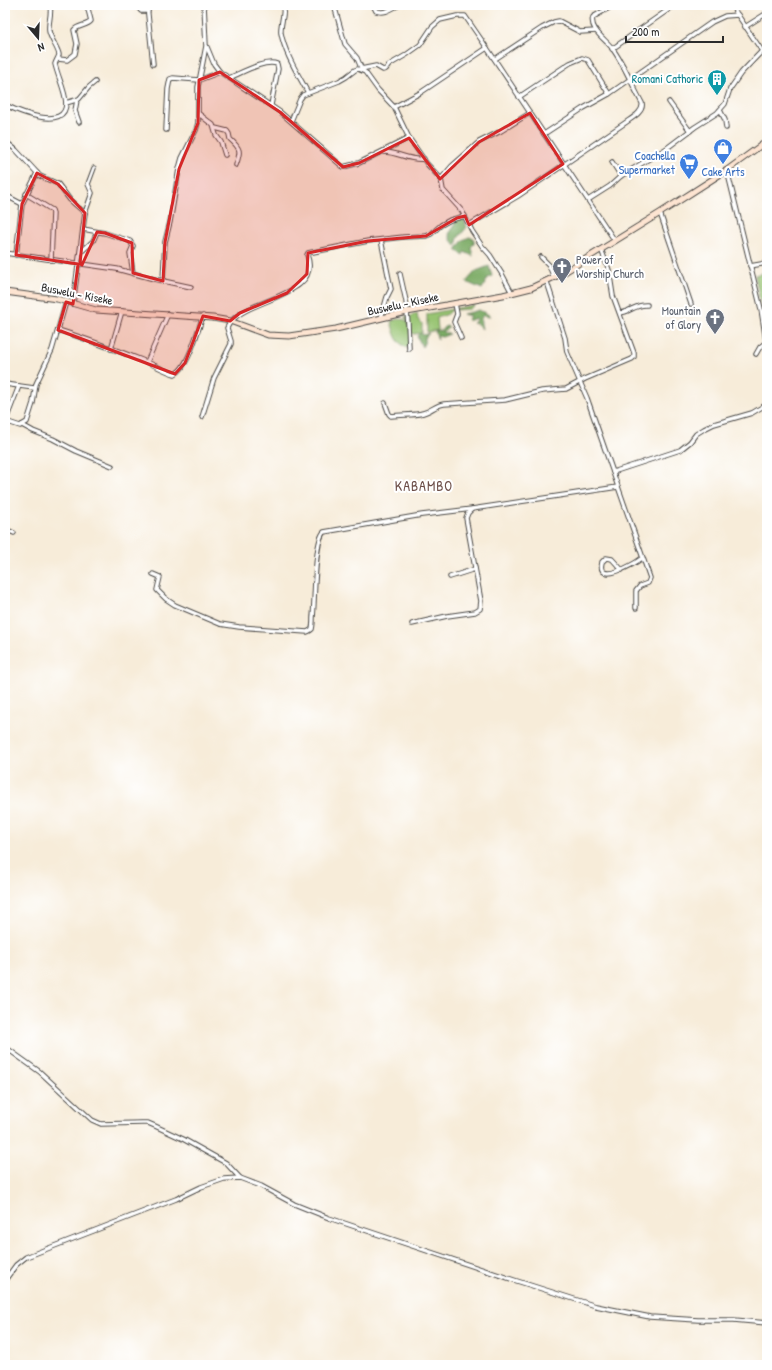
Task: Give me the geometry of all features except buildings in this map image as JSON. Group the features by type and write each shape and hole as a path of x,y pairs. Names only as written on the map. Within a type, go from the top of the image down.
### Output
{"main road":[{"name":"Buswelu - Kiseke","path":"5,292 46,297 96,310 203,316 230,321 268,335 285,336 321,332 407,312 512,293 547,282 660,213 727,170 767,141"}],"street":[{"path":"5,8 8,5"},
{"path":"5,105 41,118 48,119 57,117 62,113 66,103 55,64 58,59 58,52 49,30 51,14 50,5"},
{"path":"58,59 67,60 75,54 77,44 74,30 91,21 87,5"},
{"path":"136,5 141,11 148,11"},
{"path":"147,5 154,64"},
{"path":"163,281 165,242 170,222 176,181 182,158 196,130 199,114 197,94 206,46 204,5"},
{"path":"283,5 284,15 281,30 282,38 308,93"},
{"path":"334,5 345,44 354,54 362,69 378,90 394,107 409,138 441,179 443,190 455,202 465,216 482,246 490,255 507,282 512,293"},
{"path":"373,5 376,11 381,13 387,12 399,5"},
{"path":"469,225 518,196 640,111 643,105 621,62 593,25 593,17 614,5"},
{"path":"612,49 675,5"},
{"path":"731,5 762,51 767,52"},
{"path":"745,27 767,12"},
{"path":"544,134 582,109 609,94 720,18 738,15"},
{"path":"291,121 301,96 340,81 355,70 376,66 383,70 386,69 389,65 420,45 436,23 444,19 465,16 488,48 615,241"},
{"path":"495,59 542,28 554,22 559,21 580,32 596,30"},
{"path":"206,46 214,64 220,72 271,105 343,166 351,166 359,163 409,138"},
{"path":"394,107 420,93 488,48"},
{"path":"588,200 610,186 621,176 667,148 720,110 725,104 730,89 741,73 762,51"},
{"path":"519,97 570,63 582,58 588,60 609,94"},
{"path":"229,78 275,62 278,69 271,105"},
{"path":"166,130 168,89 170,79 199,80 220,72"},
{"path":"66,103 77,100 95,82"},
{"path":"77,100 76,113 80,122"},
{"path":"668,102 690,131"},
{"path":"720,110 725,120 726,128"},
{"path":"441,179 452,166 479,142 502,131 530,113"},
{"path":"199,114 209,121 215,128 216,135 223,147 225,155"},
{"path":"215,128 229,132 230,139 238,147 239,153 236,165"},
{"path":"5,141 16,150 43,178 58,184 70,200 85,213"},
{"path":"383,152 391,152 413,159 424,159"},
{"path":"612,162 621,176"},
{"path":"73,304 85,213 92,193 88,187 88,182 94,168"},
{"path":"727,170 761,309 767,347"},
{"path":"16,255 22,204 37,173"},
{"path":"26,194 52,210 54,213 50,260"},
{"path":"5,195 22,204"},
{"path":"660,213 691,304"},
{"path":"202,417 214,378 230,348 231,341 227,328 230,321 240,313 287,293 302,282 308,269 308,253 349,244 404,237 426,236 432,234 446,222 465,216"},
{"path":"83,229 114,235 132,243 130,253 132,272"},
{"path":"80,253 93,240 97,232"},
{"path":"380,240 391,289 381,318"},
{"path":"385,402 391,416 413,415 426,412 440,404 505,400 542,391 566,389 576,385 580,381 632,359 634,357 631,346 612,290 608,265 601,249"},
{"path":"5,254 108,267 191,287"},
{"path":"541,257 548,265 554,278"},
{"path":"750,266 767,262"},
{"path":"400,274 406,299 409,349"},
{"path":"547,282 564,334 567,352 580,381 650,580 648,583 640,586 636,590 636,608"},
{"path":"22,425 27,422 33,404 34,388 52,350 66,302"},
{"path":"455,304 457,314 454,322 461,338"},
{"path":"620,313 626,312 638,305 647,305"},
{"path":"112,349 122,312"},
{"path":"147,362 168,314"},
{"path":"58,330 147,362 175,374 180,372 191,350 203,316"},
{"path":"756,354 759,348 766,342"},
{"path":"5,384 34,388"},
{"path":"19,386 7,417 6,424 10,422 22,425 76,451 112,466"},
{"path":"613,472 680,450 690,442 696,434 704,429 714,424 736,419 752,413 767,404"},
{"path":"153,574 160,577 157,590 166,599 214,622 239,627 306,632 312,627 319,541 321,534 324,532 422,515 618,488"},
{"path":"412,624 479,611 481,601 466,518 472,509"},
{"path":"5,529 14,533"},
{"path":"622,570 612,559 606,558 602,562 601,568 605,573 622,570 642,558"},
{"path":"450,577 464,574 475,569"},
{"path":"5,1047 40,1072 92,1120 101,1124 148,1123 183,1139 226,1163 240,1178"},
{"path":"5,1280 16,1265 26,1257 201,1187 224,1179 240,1178 261,1186 294,1204 329,1218 516,1282 596,1306 650,1317 698,1320 734,1320 767,1323"}],"highlighted area":[{"path":"220,72 280,112 343,167 359,163 409,138 440,179 479,142 530,113 563,164 469,225 465,216 457,218 426,236 368,241 308,253 307,274 287,293 240,313 230,321 203,316 185,363 175,374 58,330 66,302 73,304 78,264 16,255 22,204 37,173 58,184 85,213 80,264 82,265 97,232 105,233 132,243 133,273 163,281 165,242 179,169 198,123 199,80"}],"green space":[{"path":"463,217 467,227 458,238 456,246 451,240 449,234 455,225 454,220"},
{"path":"469,237 474,238 474,244 471,247 473,256 464,252 463,255 456,250 463,240"},
{"path":"489,266 492,276 488,278 482,289 466,282 476,271"},
{"path":"767,272 767,338 755,275"},
{"path":"474,305 470,309 452,310 448,314 437,318 438,330 427,332 427,314"},
{"path":"479,310 490,316 487,317 484,315 481,318 482,329 477,324 473,323 477,320 476,318 468,321 470,316 463,314"},
{"path":"417,313 418,320 422,323 422,333 414,334 411,333 408,320 404,317 409,317"},
{"path":"398,319 407,321 412,338 407,348 400,343 396,337 391,321"},
{"path":"447,326 449,327 443,332 450,334 442,337 437,336 438,340 435,331 442,330"},
{"path":"420,333 424,335 429,333 425,338 422,347 417,336"}],"place":[{"name":"Romani Cathoric","path":"717,96"},
{"name":"Cake Arts","path":"723,165"},
{"name":"Coachella Supermarket","path":"689,180"},
{"name":"Power of Worship Church","path":"562,284"},
{"name":"Mountain of Glory","path":"715,335"}],"district":[{"name":"KABAMBO","path":"424,486"}]}
